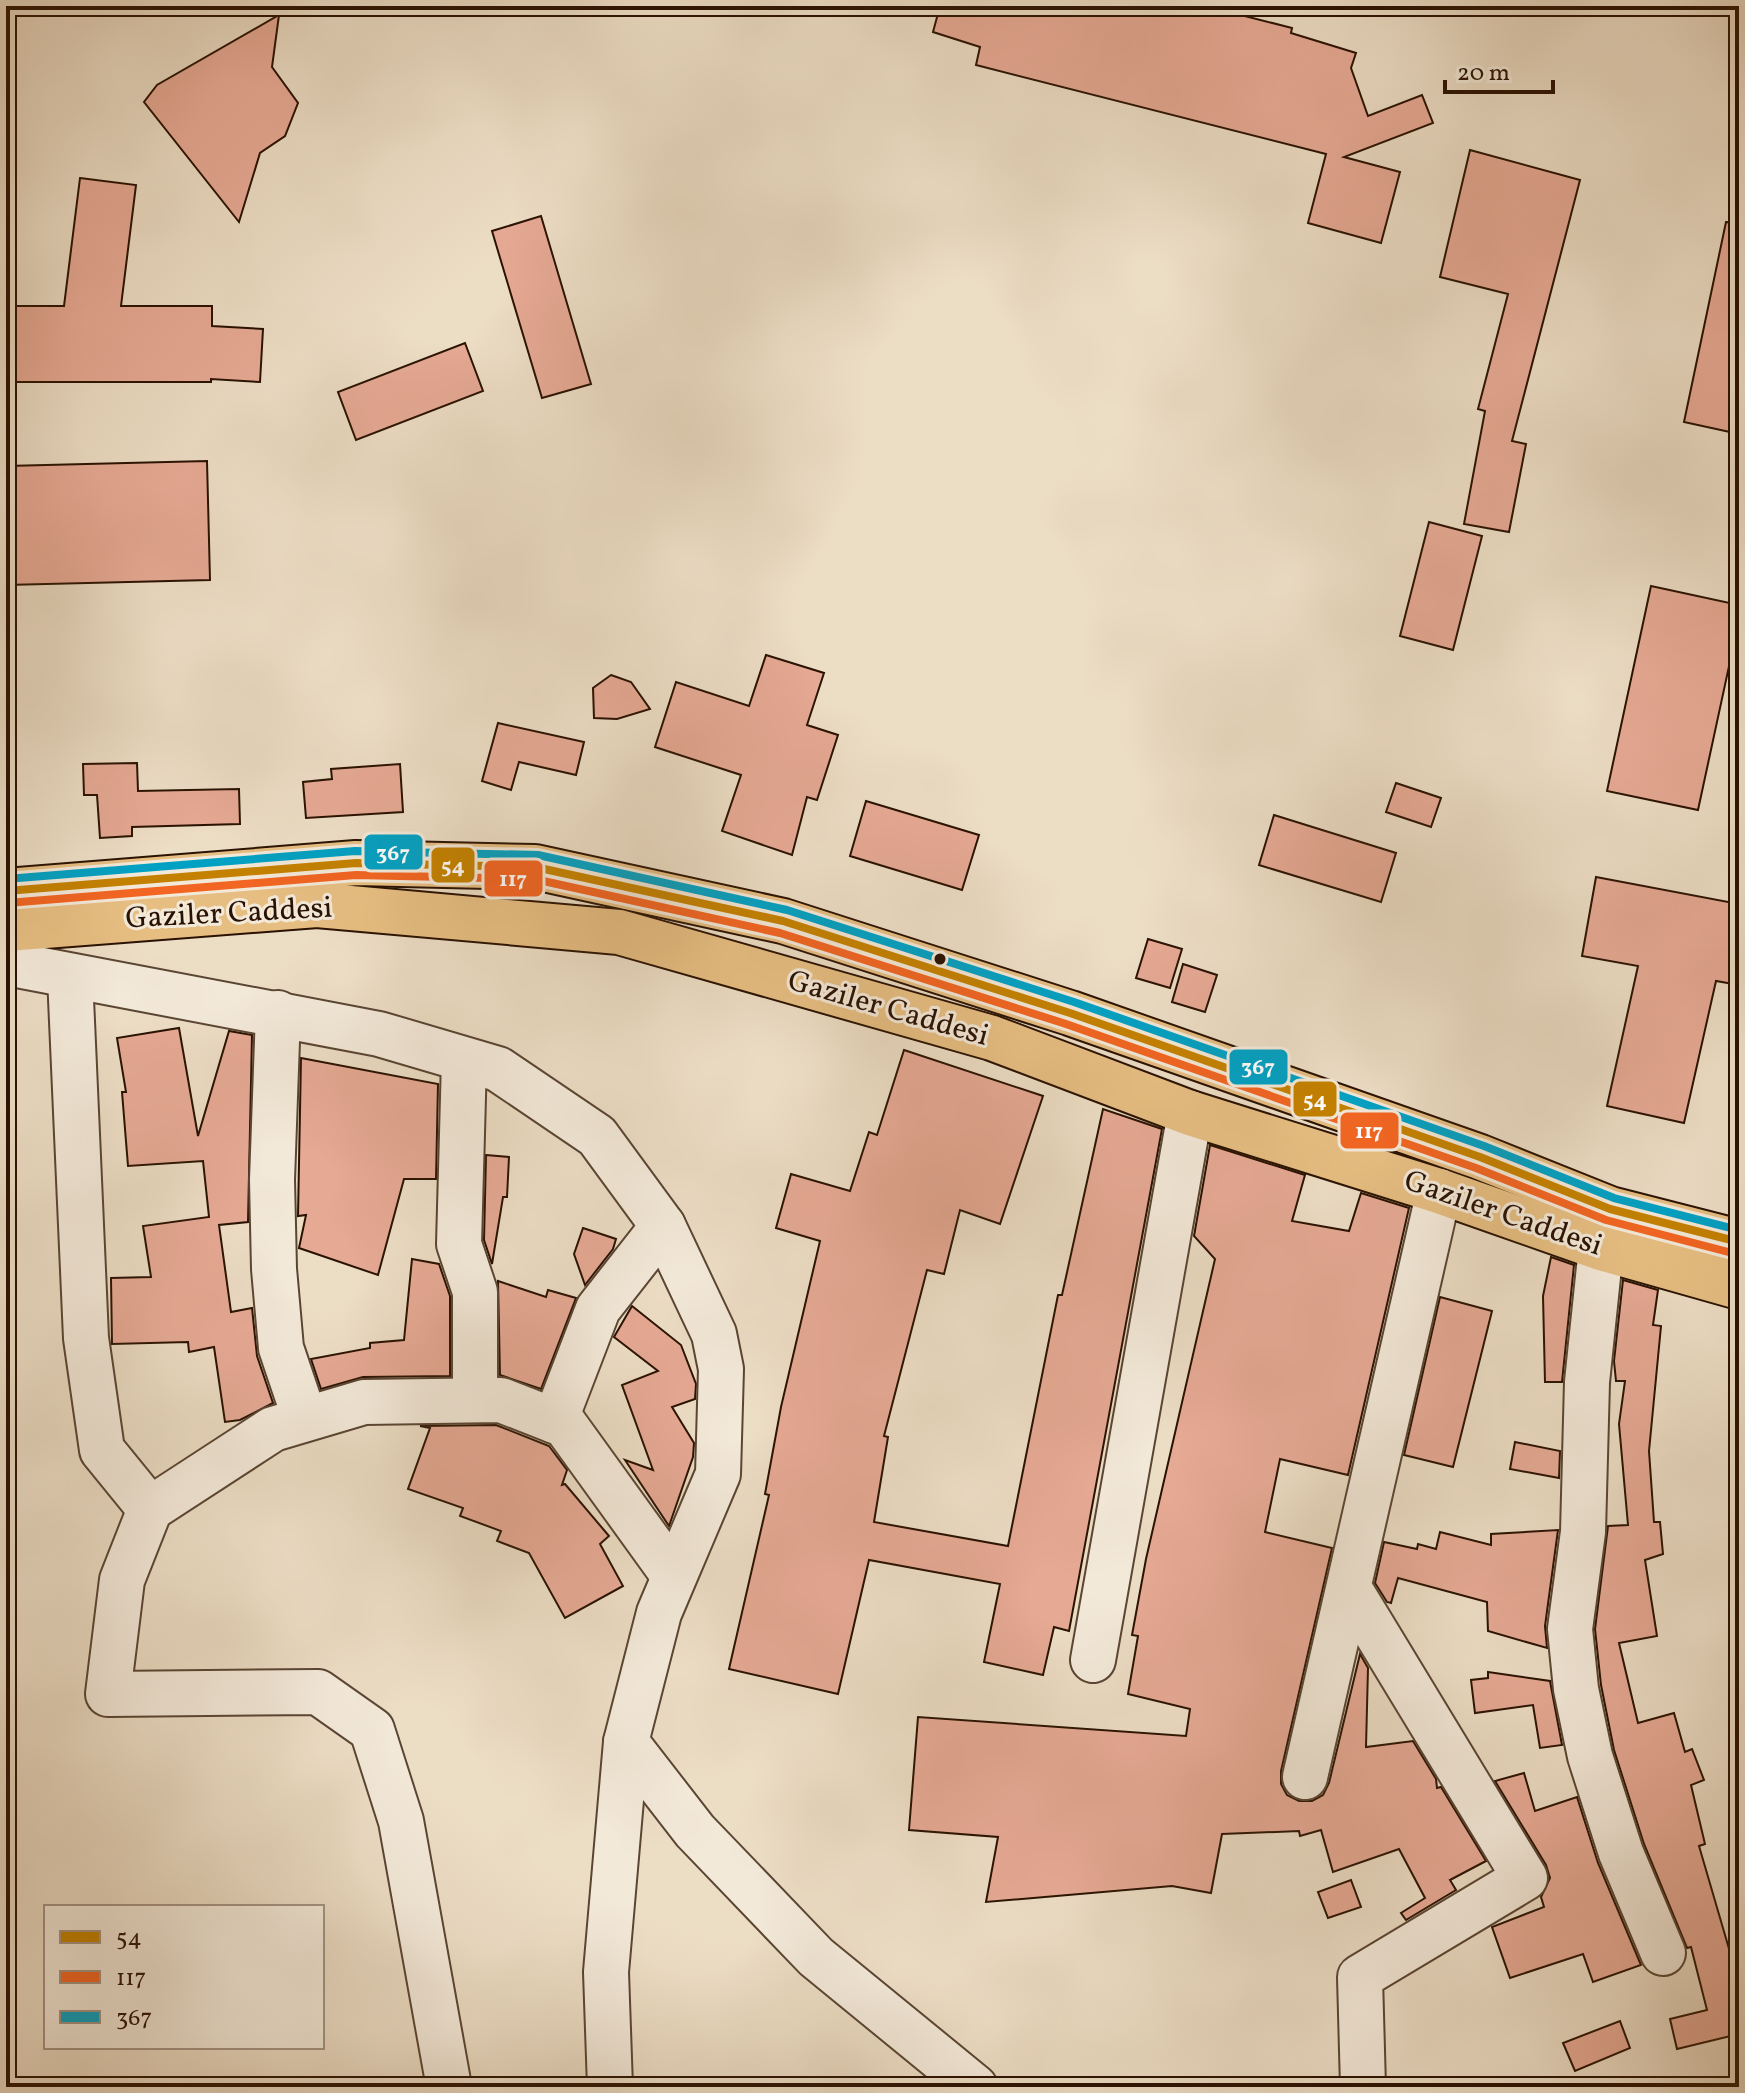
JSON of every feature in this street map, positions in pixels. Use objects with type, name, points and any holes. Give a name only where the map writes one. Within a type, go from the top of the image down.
[{"type":"main road","name":"Gaziler Caddesi","points":[[6,891],[356,863],[535,867],[783,921],[1070,1013],[1480,1157],[1610,1209],[1739,1242]]},
{"type":"main road","name":"Gaziler Caddesi","points":[[6,929],[317,905],[619,932],[992,1038],[1190,1113],[1439,1191],[1601,1248],[1739,1287]]},
{"type":"street","points":[[6,963],[379,1034],[498,1069],[597,1136],[663,1226],[714,1334],[721,1369],[718,1474],[659,1613],[626,1742],[606,1972],[610,2087]]},
{"type":"street","points":[[70,976],[86,1338],[102,1450],[150,1509]]},
{"type":"street","points":[[278,1013],[272,1180],[274,1269],[281,1348],[305,1419]]},
{"type":"street","points":[[464,1060],[459,1244],[475,1292],[475,1399]]},
{"type":"street","points":[[1093,1660],[1190,1113]]},
{"type":"street","points":[[1305,1777],[1439,1191]]},
{"type":"street","points":[[555,1421],[598,1309],[663,1226]]},
{"type":"street","points":[[1601,1248],[1587,1382],[1583,1532],[1570,1629],[1576,1689],[1590,1756],[1621,1853],[1663,1953]]},
{"type":"street","points":[[449,2087],[401,1821],[372,1730],[318,1692],[108,1694],[122,1580],[150,1509],[273,1429],[305,1419],[364,1402],[501,1400],[565,1425],[674,1576]]},
{"type":"street","points":[[1349,1588],[1525,1878],[1360,1977],[1363,2087]]},
{"type":"street","points":[[626,1742],[695,1831],[816,1957],[975,2087]]},
{"type":"building","points":[[940,6],[1199,6],[1237,14],[1292,28],[1291,33],[1356,53],[1351,68],[1368,116],[1422,95],[1433,123],[1344,157],[1400,172],[1381,243],[1308,223],[1326,154],[976,65],[980,47],[933,32]]},
{"type":"building","points":[[279,15],[272,67],[298,103],[285,136],[260,153],[239,222],[144,102],[157,85]]},
{"type":"building","points":[[1470,150],[1580,180],[1512,441],[1526,444],[1509,532],[1464,524],[1485,411],[1478,409],[1508,294],[1440,277]]},
{"type":"building","points":[[80,178],[136,185],[121,306],[212,306],[212,326],[263,329],[260,382],[211,379],[211,382],[6,382],[6,306],[64,306]]},
{"type":"building","points":[[541,216],[591,384],[542,398],[492,231]]},
{"type":"building","points":[[1726,222],[1739,223],[1739,434],[1684,422]]},
{"type":"building","points":[[465,343],[483,391],[356,440],[338,392]]},
{"type":"building","points":[[207,461],[210,580],[6,585],[6,466]]},
{"type":"building","points":[[1429,522],[1482,536],[1453,650],[1400,636]]},
{"type":"building","points":[[1651,586],[1739,605],[1739,620],[1698,810],[1607,791]]},
{"type":"building","points":[[766,655],[824,673],[807,725],[838,735],[817,800],[807,797],[792,855],[722,831],[741,775],[655,747],[676,682],[749,706]]},
{"type":"building","points":[[611,675],[631,682],[650,709],[617,719],[594,718],[593,688]]},
{"type":"building","points":[[498,723],[584,742],[576,775],[519,762],[511,790],[482,781]]},
{"type":"building","points":[[137,763],[138,791],[239,789],[240,824],[132,827],[132,836],[100,838],[97,795],[84,795],[83,764]]},
{"type":"building","points":[[400,764],[403,812],[306,818],[303,782],[332,779],[331,769]]},
{"type":"building","points":[[1396,783],[1441,798],[1431,827],[1386,812]]},
{"type":"building","points":[[866,801],[979,835],[962,890],[850,856]]},
{"type":"building","points":[[1274,815],[1396,853],[1381,902],[1259,865]]},
{"type":"building","points":[[1596,877],[1739,904],[1739,985],[1716,981],[1684,1123],[1607,1106],[1638,966],[1582,956]]},
{"type":"building","points":[[1148,939],[1182,949],[1170,988],[1136,978]]},
{"type":"building","points":[[1183,964],[1217,975],[1205,1012],[1172,1002]]},
{"type":"building","points":[[179,1028],[198,1136],[229,1031],[252,1035],[248,1222],[219,1225],[231,1312],[252,1308],[257,1356],[273,1403],[240,1420],[225,1422],[214,1347],[189,1352],[188,1342],[112,1344],[111,1278],[151,1277],[143,1226],[209,1217],[203,1161],[128,1166],[122,1092],[126,1092],[117,1038]]},
{"type":"building","points":[[904,1050],[1043,1096],[1000,1224],[960,1210],[944,1274],[927,1270],[884,1436],[888,1437],[874,1522],[1008,1546],[1058,1295],[1062,1295],[1103,1109],[1162,1129],[1069,1631],[1054,1627],[1043,1675],[984,1662],[1000,1584],[869,1560],[838,1694],[729,1669],[769,1495],[765,1494],[781,1407],[820,1241],[776,1228],[791,1174],[850,1191],[869,1132],[877,1135]]},
{"type":"building","points":[[301,1058],[438,1084],[436,1179],[404,1179],[378,1275],[299,1248],[306,1215],[298,1216]]},
{"type":"building","points":[[1210,1145],[1305,1175],[1292,1221],[1349,1231],[1361,1193],[1409,1208],[1348,1475],[1280,1459],[1265,1532],[1332,1548],[1281,1771],[1281,1784],[1287,1795],[1299,1801],[1312,1801],[1323,1795],[1329,1783],[1360,1654],[1368,1668],[1366,1747],[1413,1741],[1436,1779],[1437,1788],[1441,1787],[1486,1861],[1450,1880],[1456,1890],[1406,1920],[1401,1913],[1425,1898],[1399,1849],[1333,1872],[1321,1830],[1300,1836],[1299,1831],[1222,1834],[1211,1893],[1172,1886],[986,1902],[998,1837],[909,1830],[918,1717],[1186,1736],[1190,1709],[1128,1694],[1138,1636],[1132,1635],[1146,1559],[1215,1259],[1194,1236]]},
{"type":"building","points":[[486,1155],[509,1157],[507,1197],[503,1197],[492,1264],[484,1240]]},
{"type":"building","points":[[583,1228],[616,1239],[613,1249],[585,1285],[574,1254]]},
{"type":"building","points":[[1551,1257],[1574,1265],[1562,1382],[1545,1382],[1543,1296]]},
{"type":"building","points":[[412,1259],[439,1264],[450,1296],[450,1376],[363,1377],[321,1389],[311,1359],[370,1348],[370,1343],[404,1340]]},
{"type":"building","points":[[1623,1280],[1658,1290],[1653,1325],[1661,1326],[1649,1451],[1654,1522],[1660,1522],[1663,1554],[1645,1560],[1657,1636],[1619,1643],[1638,1723],[1674,1713],[1685,1752],[1692,1749],[1704,1780],[1691,1785],[1705,1844],[1699,1846],[1739,1983],[1739,2034],[1677,2049],[1670,2019],[1707,2010],[1691,1947],[1687,1948],[1644,1844],[1614,1750],[1601,1685],[1595,1629],[1608,1526],[1628,1525],[1619,1424],[1625,1381],[1616,1381],[1614,1361]]},
{"type":"building","points":[[498,1281],[546,1297],[548,1290],[576,1298],[541,1389],[500,1375]]},
{"type":"building","points":[[1440,1297],[1492,1311],[1453,1467],[1404,1455]]},
{"type":"building","points":[[632,1306],[681,1345],[696,1384],[695,1399],[672,1407],[694,1443],[693,1457],[669,1526],[625,1460],[653,1470],[622,1385],[658,1371],[614,1337]]},
{"type":"building","points":[[496,1425],[549,1446],[567,1470],[562,1485],[565,1484],[609,1536],[600,1544],[623,1586],[565,1618],[529,1553],[497,1541],[501,1531],[460,1516],[463,1508],[408,1489],[430,1428],[420,1426]]},
{"type":"building","points":[[1515,1442],[1560,1451],[1559,1478],[1510,1469]]},
{"type":"building","points":[[1558,1530],[1545,1626],[1547,1648],[1488,1631],[1487,1602],[1398,1578],[1391,1603],[1387,1602],[1375,1583],[1384,1542],[1417,1549],[1418,1544],[1436,1549],[1440,1532],[1491,1545],[1491,1534]]},
{"type":"building","points":[[1488,1672],[1550,1681],[1562,1745],[1540,1748],[1533,1705],[1475,1713],[1471,1680],[1488,1678]]},
{"type":"building","points":[[1524,1773],[1535,1811],[1577,1797],[1598,1863],[1641,1965],[1593,1982],[1583,1954],[1510,1978],[1492,1927],[1544,1907],[1541,1897],[1550,1878],[1546,1865],[1495,1781]]},
{"type":"building","points":[[1351,1880],[1361,1907],[1328,1918],[1318,1892]]},
{"type":"building","points":[[1620,2021],[1630,2048],[1575,2071],[1563,2043]]},
{"type":"transit line","name":"367","points":[[6,879],[355,851],[538,855],[787,910],[1074,1002],[1484,1146],[1614,1198],[1739,1230]]},
{"type":"transit line","name":"54","points":[[6,891],[356,863],[535,867],[783,921],[1070,1013],[1480,1157],[1610,1209],[1739,1242]]},
{"type":"transit line","name":"117","points":[[7,903],[356,875],[534,879],[780,933],[1066,1024],[1476,1168],[1606,1220],[1736,1254]]}]
